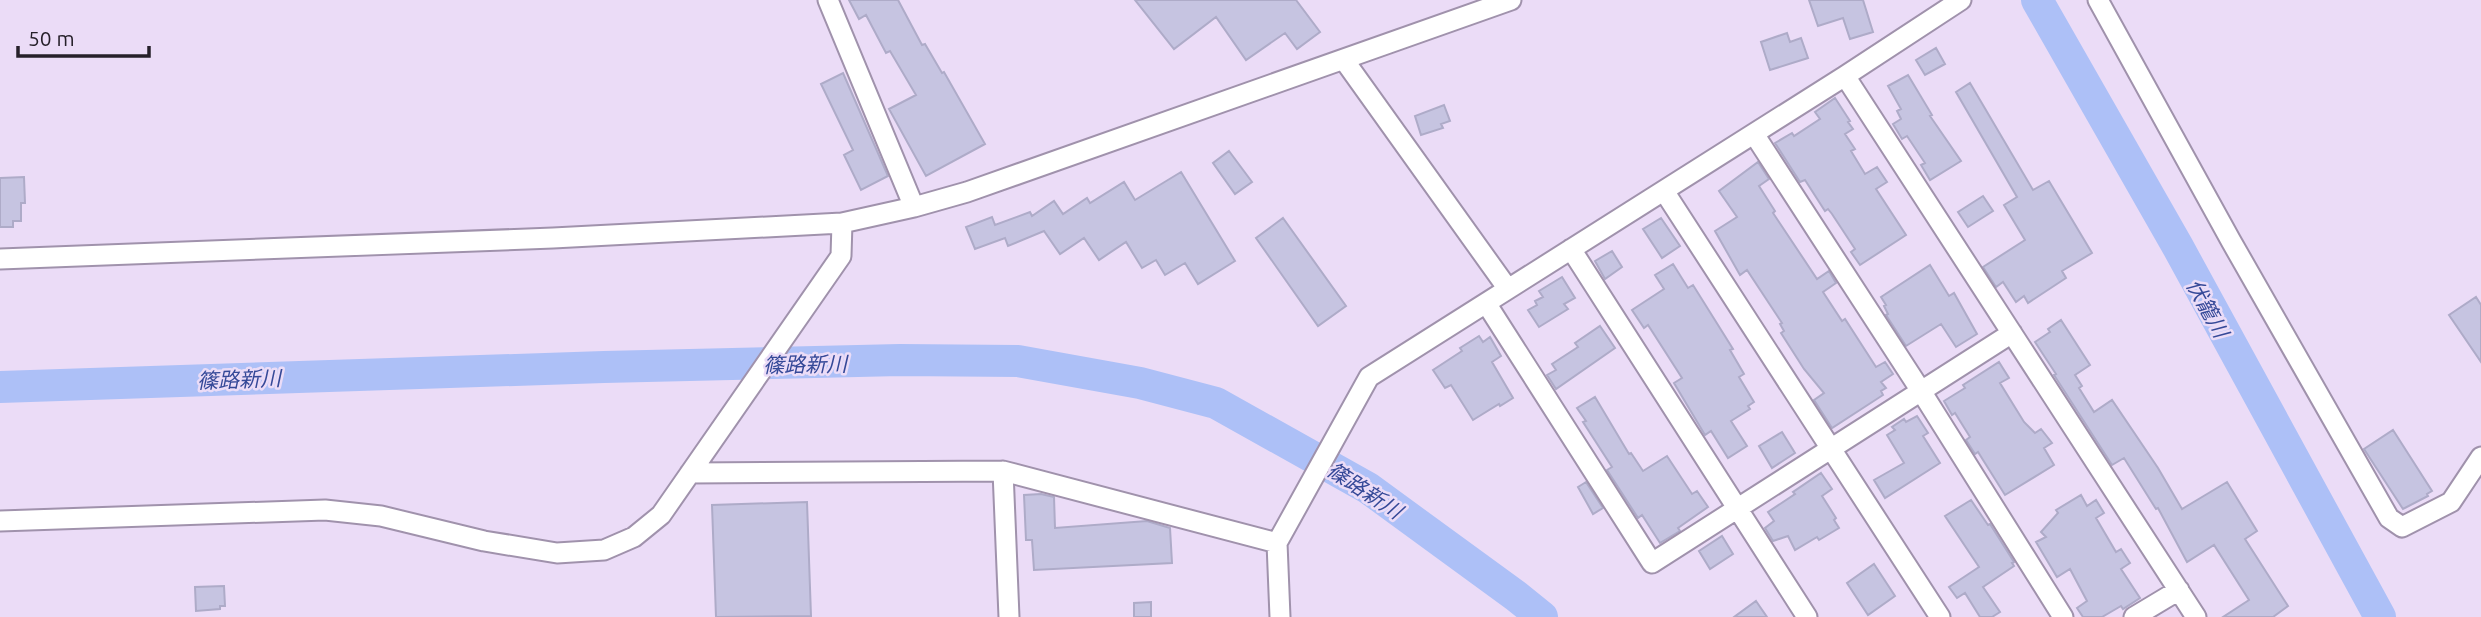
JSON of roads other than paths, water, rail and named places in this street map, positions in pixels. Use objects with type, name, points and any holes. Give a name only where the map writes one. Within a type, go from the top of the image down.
[{"type":"street","points":[[828,0],[914,207]]},
{"type":"street","points":[[0,259],[553,238],[842,223],[967,192],[1511,0]]},
{"type":"street","points":[[1280,617],[1277,543],[1369,377],[1961,0]]},
{"type":"street","points":[[2098,0],[2389,518],[2402,527],[2451,502],[2481,457]]},
{"type":"street","points":[[1343,60],[1508,289]]},
{"type":"street","points":[[1845,76],[2196,617]]},
{"type":"street","points":[[1754,134],[1921,391],[2063,617]]},
{"type":"street","points":[[1664,191],[1940,617]]},
{"type":"street","points":[[0,521],[325,510],[381,516],[484,541],[557,553],[604,550],[634,537],[661,515],[841,256],[842,223]]},
{"type":"street","points":[[1571,249],[1807,617]]},
{"type":"street","points":[[1486,303],[1652,563],[2012,333]]},
{"type":"street","points":[[690,473],[1003,471],[1277,543]]},
{"type":"street","points":[[1003,471],[1009,617]]},
{"type":"street","points":[[2134,617],[2179,590]]},
{"type":"waterway","name":"伏籠川","points":[[2037,0],[2178,247],[2380,617]]},
{"type":"waterway","name":"篠路新川","points":[[0,387],[604,367],[900,360],[1018,361],[1140,383],[1216,403],[1368,488],[1542,617]]}]
